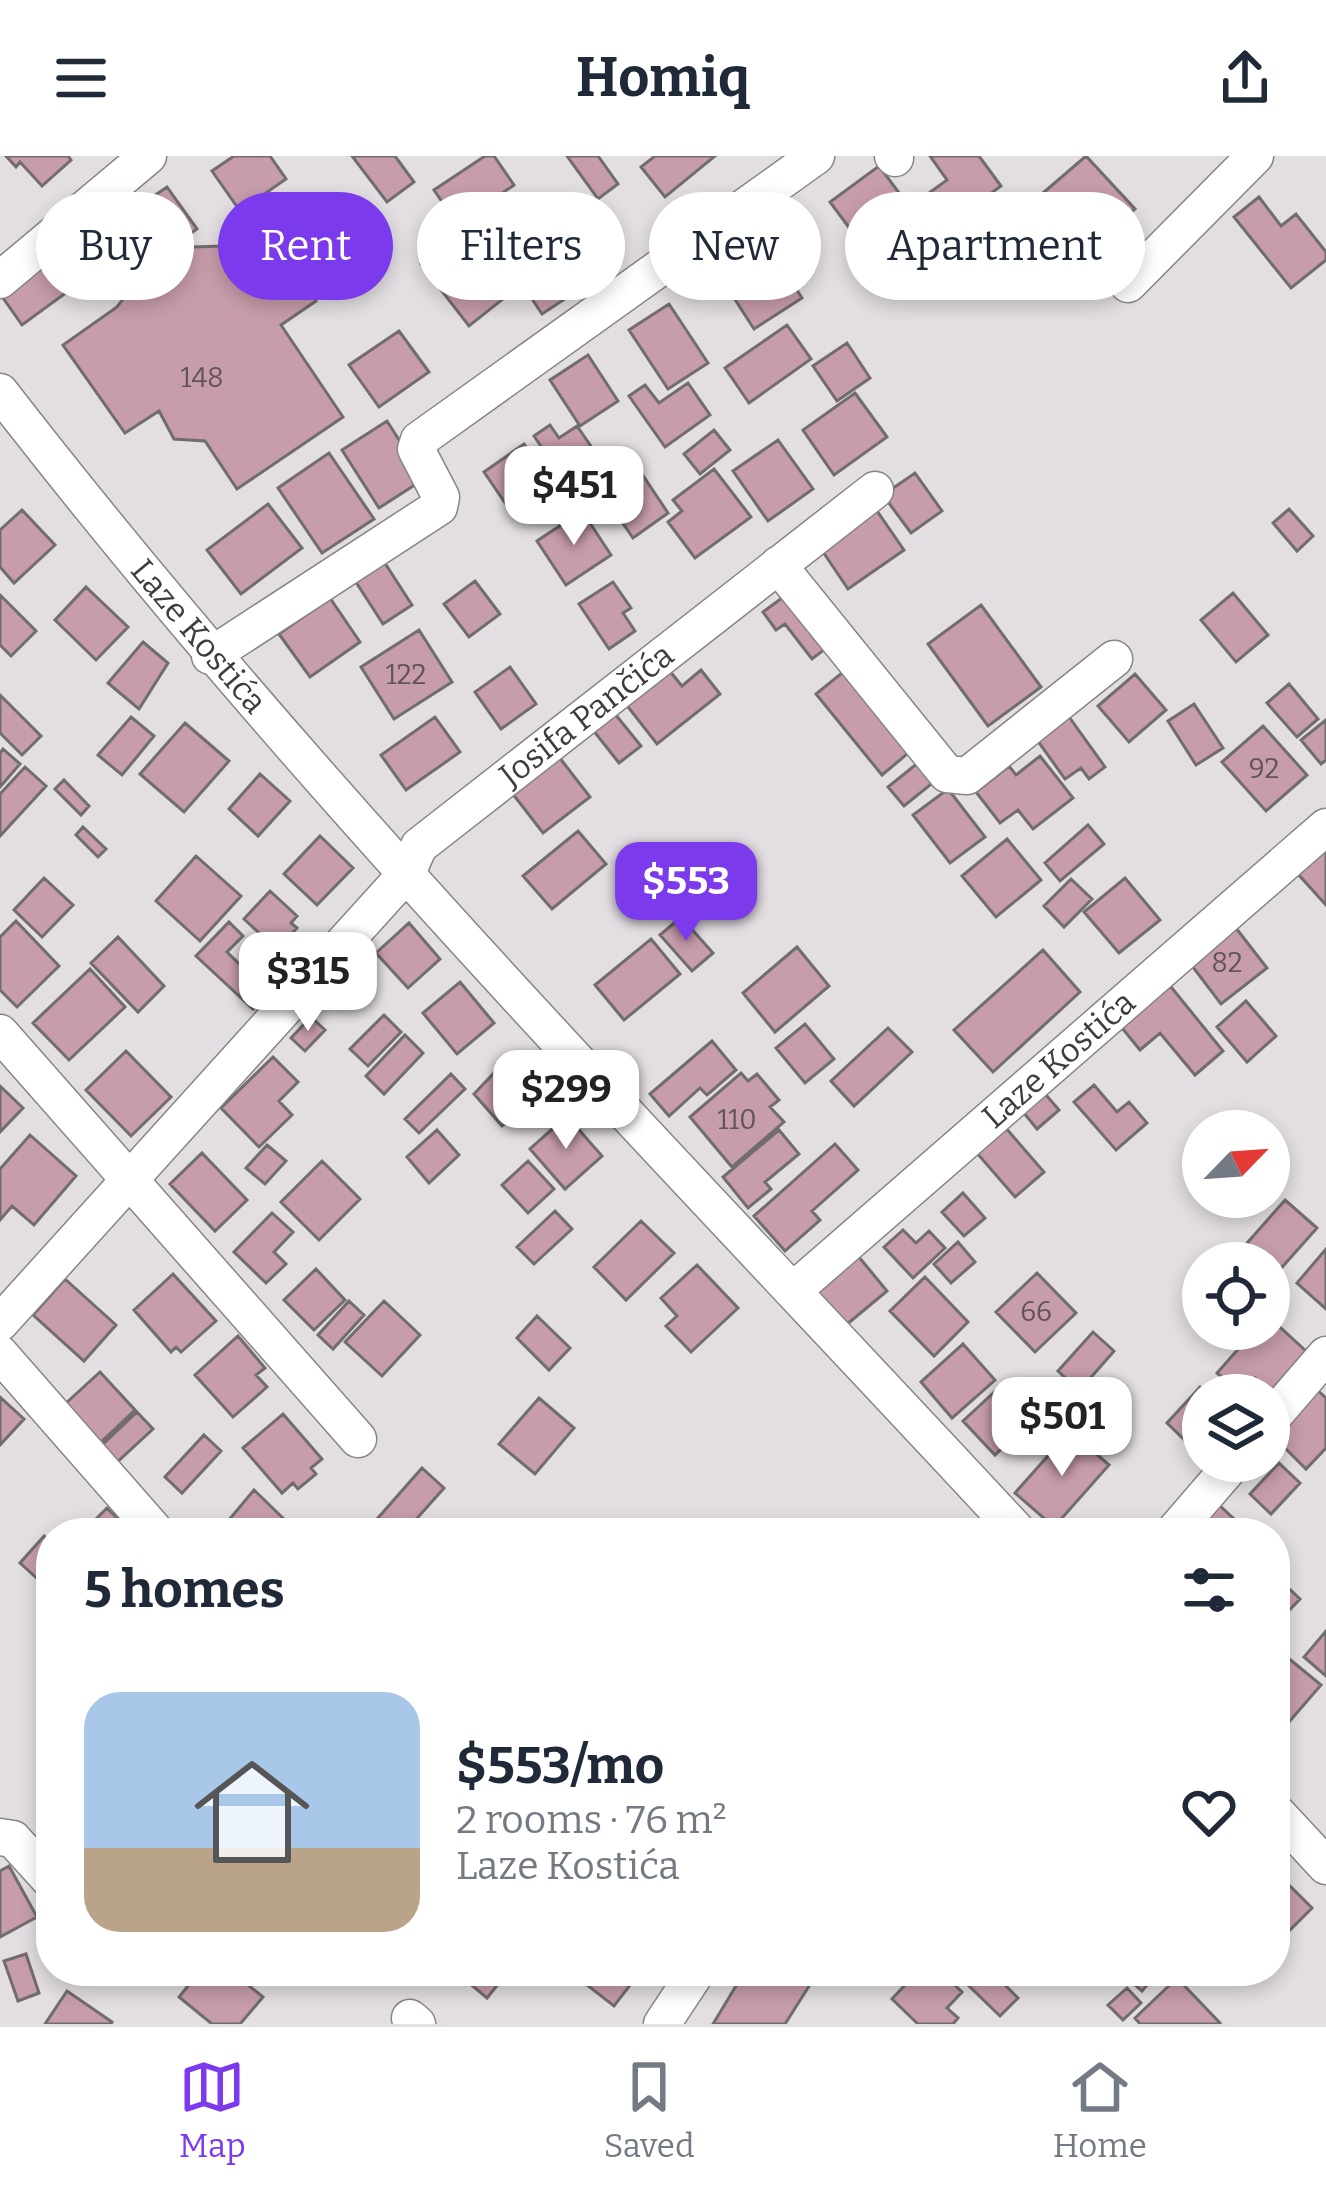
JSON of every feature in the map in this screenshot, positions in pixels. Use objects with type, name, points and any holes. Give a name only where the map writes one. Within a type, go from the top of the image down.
[{"type":"street","points":[[0,280],[148,156]]},
{"type":"street","points":[[211,656],[440,507],[441,497],[416,449],[419,440],[817,156]]},
{"type":"street","points":[[1145,267],[1255,156]]},
{"type":"street","name":"Laze Kostića","points":[[4,404],[211,656],[1004,1518]]},
{"type":"street","name":"Josifa Pančića","points":[[407,872],[419,846],[443,825],[875,490]]},
{"type":"street","points":[[778,566],[946,774],[967,776],[1114,659]]},
{"type":"street","name":"Laze Kostića","points":[[794,1290],[1326,827]]},
{"type":"street","points":[[0,1323],[407,872]]},
{"type":"street","points":[[0,1034],[358,1439]]},
{"type":"street","points":[[0,1354],[144,1518]]},
{"type":"street","points":[[1290,1397],[1326,1355]]},
{"type":"street","points":[[1186,1518],[1217,1482]]},
{"type":"street","points":[[1290,1827],[1326,1866]]},
{"type":"street","points":[[0,1837],[13,1839],[36,1864]]},
{"type":"street","points":[[662,2024],[687,1986]]},
{"type":"building","points":[[6,156],[68,156],[71,160],[42,186],[20,162],[16,167]]},
{"type":"building","points":[[234,156],[270,156],[286,179],[267,192],[227,192],[212,171]]},
{"type":"building","points":[[352,156],[395,156],[414,182],[393,198],[393,192],[379,192]]},
{"type":"building","points":[[485,156],[494,156],[514,185],[504,192],[434,190]]},
{"type":"building","points":[[567,156],[598,156],[618,184],[607,192],[593,192]]},
{"type":"building","points":[[655,156],[715,156],[671,192],[661,192],[641,167]]},
{"type":"building","points":[[930,156],[979,156],[1001,186],[993,192],[930,192],[947,180]]},
{"type":"building","points":[[1086,156],[1119,192],[1044,192]]},
{"type":"building","points":[[879,166],[898,192],[845,192],[845,222],[830,202]]},
{"type":"building","points":[[1259,197],[1281,226],[1296,214],[1326,252],[1326,260],[1291,288],[1234,217]]},
{"type":"building","points":[[218,246],[218,300],[315,300],[281,325],[343,417],[237,489],[205,441],[174,439],[159,411],[125,433],[63,345],[122,300],[194,300],[194,247]]},
{"type":"building","points":[[36,269],[36,300],[56,300],[22,325],[1,295]]},
{"type":"building","points":[[449,300],[502,300],[469,326]]},
{"type":"building","points":[[533,300],[563,300],[542,314]]},
{"type":"building","points":[[735,300],[799,300],[754,329]]},
{"type":"building","points":[[669,304],[708,363],[668,389],[629,330]]},
{"type":"building","points":[[787,325],[811,359],[749,403],[725,368]]},
{"type":"building","points":[[399,331],[429,372],[379,407],[349,365]]},
{"type":"building","points":[[847,343],[870,378],[837,401],[813,366]]},
{"type":"building","points":[[588,355],[618,401],[580,426],[550,380]]},
{"type":"building","points":[[688,383],[710,415],[665,447],[629,396],[645,385],[659,403]]},
{"type":"building","points":[[855,393],[887,437],[834,475],[803,430]]},
{"type":"building","points":[[387,421],[424,479],[379,508],[342,450]]},
{"type":"building","points":[[550,425],[559,438],[577,426],[599,458],[565,482],[534,436]]},
{"type":"building","points":[[714,430],[730,450],[700,474],[684,454]]},
{"type":"building","points":[[778,440],[813,489],[768,521],[733,471]]},
{"type":"building","points":[[524,444],[552,485],[512,513],[484,472]]},
{"type":"building","points":[[329,453],[374,519],[322,553],[278,488]]},
{"type":"building","points":[[714,469],[751,517],[695,558],[668,522],[682,511],[673,500]]},
{"type":"building","points":[[915,473],[942,511],[911,533],[883,495]]},
{"type":"building","points":[[642,474],[668,513],[633,538],[606,499]]},
{"type":"building","points":[[268,504],[302,548],[241,594],[207,550]]},
{"type":"building","points":[[875,508],[904,550],[848,589],[819,546]]},
{"type":"building","points":[[1289,509],[1313,536],[1297,551],[1273,523]]},
{"type":"building","points":[[22,510],[55,545],[14,583],[0,567],[0,530]]},
{"type":"building","points":[[582,511],[611,555],[566,585],[537,541]]},
{"type":"building","points":[[381,557],[412,605],[383,624],[352,576]]},
{"type":"building","points":[[475,581],[500,614],[469,637],[444,604]]},
{"type":"building","points":[[613,582],[631,608],[623,613],[635,631],[609,649],[579,604]]},
{"type":"building","points":[[86,587],[128,627],[96,660],[55,620]]},
{"type":"building","points":[[790,592],[829,646],[812,659],[785,624],[776,630],[763,612]]},
{"type":"building","points":[[1233,593],[1268,635],[1236,662],[1201,620]]},
{"type":"building","points":[[0,595],[36,631],[11,656],[0,645]]},
{"type":"building","points":[[330,598],[360,642],[310,677],[279,634]]},
{"type":"building","points":[[981,605],[1041,687],[988,726],[928,644]]},
{"type":"building","points":[[419,630],[452,682],[394,719],[361,667]]},
{"type":"building","points":[[143,642],[168,663],[139,709],[108,683]]},
{"type":"building","points":[[664,664],[682,686],[701,670],[720,694],[657,744],[621,698]]},
{"type":"building","points":[[510,667],[536,704],[501,729],[475,692]]},
{"type":"building","points":[[848,668],[913,749],[882,775],[816,694]]},
{"type":"building","points":[[1135,674],[1166,710],[1129,742],[1098,706]]},
{"type":"building","points":[[1289,684],[1318,719],[1297,737],[1267,703]]},
{"type":"building","points":[[0,695],[41,736],[22,755],[0,733]]},
{"type":"building","points":[[1194,704],[1223,748],[1196,765],[1168,721]]},
{"type":"building","points":[[611,709],[641,746],[619,763],[589,725]]},
{"type":"building","points":[[1067,714],[1105,767],[1089,779],[1081,768],[1065,779],[1035,737]]},
{"type":"building","points":[[131,717],[154,736],[122,775],[98,755]]},
{"type":"building","points":[[435,717],[460,752],[406,790],[381,755]]},
{"type":"building","points":[[1326,720],[1326,760],[1321,764],[1301,740]]},
{"type":"building","points":[[185,723],[229,761],[184,812],[140,774]]},
{"type":"building","points":[[1263,726],[1307,775],[1266,811],[1222,762]]},
{"type":"building","points":[[3,749],[20,764],[0,787],[0,753]]},
{"type":"building","points":[[556,753],[590,797],[543,833],[509,789]]},
{"type":"building","points":[[1040,756],[1073,798],[1033,829],[1018,810],[1000,823],[976,792],[1009,766],[1016,775]]},
{"type":"building","points":[[919,762],[935,781],[904,806],[888,787]]},
{"type":"building","points":[[25,767],[46,786],[0,836],[0,794]]},
{"type":"building","points":[[260,774],[290,801],[258,836],[229,809]]},
{"type":"building","points":[[64,780],[89,806],[81,815],[55,789]]},
{"type":"building","points":[[948,789],[985,837],[950,863],[913,815]]},
{"type":"building","points":[[1088,825],[1104,844],[1060,881],[1045,863]]},
{"type":"building","points":[[83,827],[106,849],[98,857],[76,835]]},
{"type":"building","points":[[578,831],[606,864],[552,909],[523,876]]},
{"type":"building","points":[[320,836],[353,868],[317,905],[284,874]]},
{"type":"building","points":[[1007,839],[1041,880],[996,917],[962,876]]},
{"type":"building","points":[[1326,849],[1326,905],[1298,874]]},
{"type":"building","points":[[196,856],[241,896],[200,941],[156,901]]},
{"type":"building","points":[[44,878],[73,905],[42,937],[14,910]]},
{"type":"building","points":[[1125,878],[1160,920],[1119,953],[1084,912]]},
{"type":"building","points":[[1071,879],[1092,899],[1064,927],[1044,906]]},
{"type":"building","points":[[270,891],[297,916],[291,923],[297,928],[282,944],[276,939],[271,944],[244,919]]},
{"type":"building","points":[[681,917],[713,953],[692,971],[660,935]]},
{"type":"building","points":[[16,921],[59,966],[17,1007],[0,990],[0,937]]},
{"type":"building","points":[[229,922],[243,936],[227,952],[269,993],[253,1009],[196,956]]},
{"type":"building","points":[[409,923],[440,959],[408,988],[376,953]]},
{"type":"building","points":[[1232,923],[1267,968],[1221,1004],[1186,958]]},
{"type":"building","points":[[118,937],[164,986],[138,1012],[91,963]]},
{"type":"building","points":[[651,939],[680,974],[624,1020],[595,985]]},
{"type":"building","points":[[797,947],[829,986],[775,1032],[743,993]]},
{"type":"building","points":[[1043,950],[1080,992],[993,1072],[954,1030]]},
{"type":"building","points":[[90,969],[125,1007],[69,1060],[33,1023]]},
{"type":"building","points":[[460,982],[494,1023],[457,1054],[423,1013]]},
{"type":"building","points":[[1167,982],[1223,1051],[1195,1075],[1160,1033],[1140,1050],[1118,1023]]},
{"type":"building","points":[[1246,1001],[1276,1036],[1247,1062],[1217,1027]]},
{"type":"building","points":[[384,1015],[401,1032],[368,1066],[350,1049]]},
{"type":"building","points":[[311,1017],[325,1030],[305,1051],[291,1038]]},
{"type":"building","points":[[805,1024],[834,1059],[805,1083],[776,1048]]},
{"type":"building","points":[[888,1028],[912,1052],[854,1106],[831,1081]]},
{"type":"building","points":[[405,1035],[423,1053],[384,1094],[366,1076]]},
{"type":"building","points":[[712,1041],[736,1070],[707,1095],[700,1088],[669,1116],[650,1094]]},
{"type":"building","points":[[126,1051],[171,1097],[131,1136],[86,1090]]},
{"type":"building","points":[[511,1055],[543,1091],[535,1098],[542,1105],[528,1116],[522,1109],[502,1126],[474,1094]]},
{"type":"building","points":[[273,1057],[298,1082],[279,1101],[292,1115],[259,1147],[221,1108]]},
{"type":"building","points":[[741,1073],[748,1081],[757,1074],[779,1100],[770,1107],[784,1122],[732,1167],[690,1117]]},
{"type":"building","points":[[451,1074],[465,1089],[419,1133],[405,1119]]},
{"type":"building","points":[[1094,1085],[1117,1112],[1129,1102],[1147,1123],[1116,1150],[1074,1102]]},
{"type":"building","points":[[0,1086],[23,1108],[0,1132]]},
{"type":"building","points":[[1041,1089],[1059,1110],[1037,1129],[1019,1107]]},
{"type":"building","points":[[567,1116],[602,1156],[565,1189],[530,1149]]},
{"type":"building","points":[[1005,1127],[1044,1172],[1015,1197],[976,1152]]},
{"type":"building","points":[[437,1130],[459,1155],[429,1183],[407,1157]]},
{"type":"building","points":[[779,1130],[799,1154],[765,1182],[771,1189],[748,1208],[723,1177]]},
{"type":"building","points":[[30,1135],[76,1176],[34,1225],[12,1206],[0,1220],[0,1169]]},
{"type":"building","points":[[835,1144],[858,1170],[812,1211],[820,1220],[785,1251],[754,1216]]},
{"type":"building","points":[[267,1145],[286,1161],[265,1184],[246,1168]]},
{"type":"building","points":[[202,1153],[247,1200],[215,1231],[170,1184]]},
{"type":"building","points":[[322,1161],[360,1199],[319,1240],[281,1202]]},
{"type":"building","points":[[528,1161],[554,1189],[528,1213],[502,1185]]},
{"type":"building","points":[[963,1193],[985,1218],[964,1236],[942,1212]]},
{"type":"building","points":[[1290,1204],[1317,1228],[1290,1258],[1290,1242],[1248,1242],[1269,1218],[1290,1218]]},
{"type":"building","points":[[555,1211],[572,1229],[534,1264],[517,1247]]},
{"type":"building","points":[[272,1213],[293,1232],[274,1252],[286,1264],[266,1283],[234,1252]]},
{"type":"building","points":[[641,1221],[674,1253],[626,1300],[594,1267]]},
{"type":"building","points":[[903,1230],[916,1243],[929,1231],[945,1248],[913,1278],[884,1247]]},
{"type":"building","points":[[958,1242],[975,1262],[951,1283],[934,1264]]},
{"type":"building","points":[[1326,1249],[1326,1309],[1297,1283]]},
{"type":"building","points":[[854,1251],[887,1291],[840,1330],[807,1289]]},
{"type":"building","points":[[697,1265],[738,1308],[691,1352],[666,1326],[677,1316],[661,1298]]},
{"type":"building","points":[[316,1269],[345,1300],[314,1330],[284,1300]]},
{"type":"building","points":[[1037,1273],[1076,1313],[1035,1352],[996,1312]]},
{"type":"building","points":[[173,1274],[216,1321],[181,1352],[176,1347],[171,1352],[134,1310]]},
{"type":"building","points":[[925,1277],[968,1322],[934,1356],[890,1311]]},
{"type":"building","points":[[65,1279],[116,1325],[84,1361],[33,1315]]},
{"type":"building","points":[[349,1301],[364,1315],[333,1349],[318,1335]]},
{"type":"building","points":[[384,1301],[420,1335],[382,1376],[345,1342]]},
{"type":"building","points":[[537,1316],[570,1348],[549,1370],[517,1338]]},
{"type":"building","points":[[1093,1332],[1114,1351],[1079,1391],[1058,1371]]},
{"type":"building","points":[[238,1336],[265,1368],[256,1375],[267,1387],[233,1417],[195,1375]]},
{"type":"building","points":[[1290,1336],[1306,1351],[1286,1374],[1217,1373],[1237,1350],[1290,1350]]},
{"type":"building","points":[[963,1344],[995,1380],[952,1418],[921,1382]]},
{"type":"building","points":[[100,1372],[135,1410],[100,1443],[65,1404]]},
{"type":"building","points":[[1004,1383],[1035,1416],[995,1455],[963,1421]]},
{"type":"building","points":[[1315,1388],[1326,1398],[1326,1448],[1306,1469],[1290,1453],[1290,1414]]},
{"type":"building","points":[[0,1397],[24,1419],[0,1445]]},
{"type":"building","points":[[539,1398],[574,1428],[535,1474],[499,1444]]},
{"type":"building","points":[[1182,1407],[1182,1438],[1167,1423]]},
{"type":"building","points":[[137,1412],[153,1429],[115,1464],[100,1447]]},
{"type":"building","points":[[283,1414],[322,1459],[311,1468],[316,1474],[298,1489],[293,1483],[282,1493],[243,1448]]},
{"type":"building","points":[[1070,1431],[1109,1465],[1062,1518],[1044,1518],[1015,1493]]},
{"type":"building","points":[[204,1435],[221,1451],[182,1493],[165,1477]]},
{"type":"building","points":[[422,1468],[444,1488],[417,1518],[378,1518]]},
{"type":"building","points":[[1290,1473],[1300,1483],[1271,1514],[1250,1494],[1261,1482],[1290,1482]]},
{"type":"building","points":[[254,1490],[283,1518],[231,1518]]},
{"type":"building","points":[[1218,1504],[1233,1518],[1198,1518]]},
{"type":"building","points":[[107,1508],[117,1518],[97,1518]]},
{"type":"building","points":[[36,1545],[36,1577],[20,1563]]},
{"type":"building","points":[[1290,1589],[1300,1599],[1290,1609]]},
{"type":"building","points":[[1326,1631],[1326,1676],[1304,1657]]},
{"type":"building","points":[[1290,1660],[1321,1685],[1290,1721]]},
{"type":"building","points":[[9,1866],[36,1918],[0,1937],[0,1871]]},
{"type":"building","points":[[1290,1886],[1312,1908],[1290,1930]]},
{"type":"building","points":[[26,1954],[39,1993],[18,2001],[4,1961]]},
{"type":"building","points":[[188,1986],[249,1986],[263,1997],[240,2024],[212,2024],[179,1997]]},
{"type":"building","points":[[473,1986],[497,1986],[487,1998]]},
{"type":"building","points":[[588,1986],[629,1986],[614,2006]]},
{"type":"building","points":[[736,1986],[809,1986],[785,2024],[713,2024]]},
{"type":"building","points":[[904,1986],[956,1986],[962,1992],[947,2008],[958,2018],[953,2024],[918,2024],[892,1999]]},
{"type":"building","points":[[969,1986],[1006,1986],[1018,1998],[1000,2016]]},
{"type":"building","points":[[1169,1986],[1185,1986],[1220,2023],[1140,2024],[1135,2018]]},
{"type":"building","points":[[1127,1988],[1141,2003],[1123,2020],[1108,2005]]},
{"type":"building","points":[[67,1991],[112,2022],[111,2024],[45,2024]]}]
